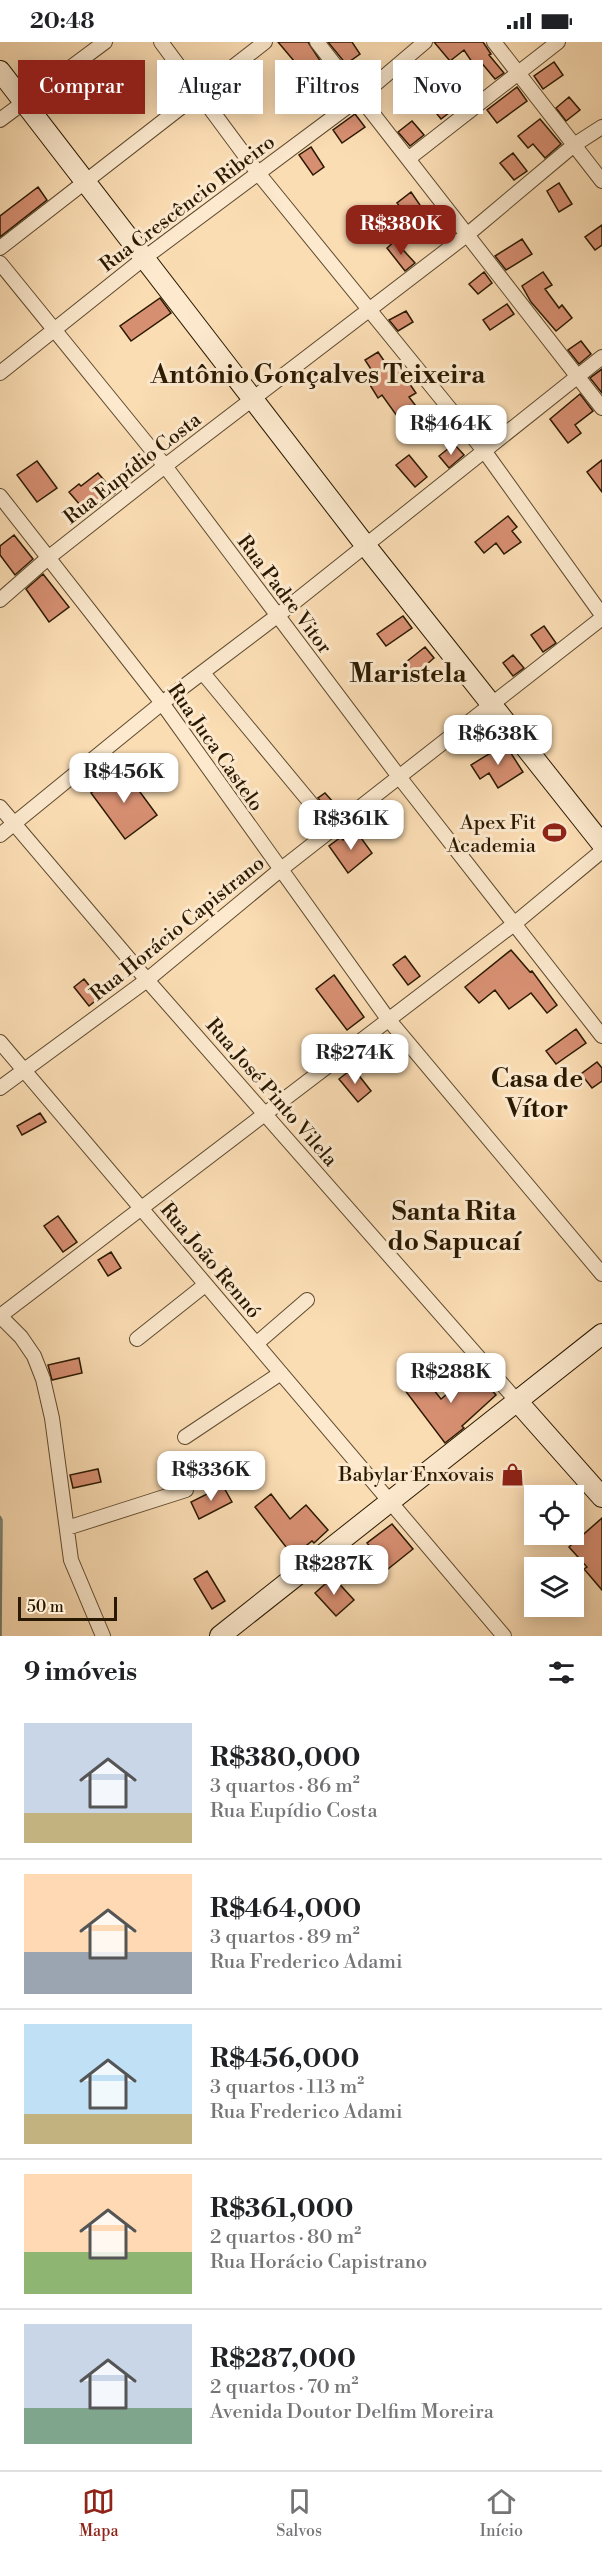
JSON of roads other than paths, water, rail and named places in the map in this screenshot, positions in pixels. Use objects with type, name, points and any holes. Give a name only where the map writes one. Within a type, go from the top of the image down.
[{"type":"main road","points":[[0,71],[18,95]]},
{"type":"main road","points":[[32,114],[366,546],[602,844]]},
{"type":"main road","points":[[220,1636],[602,1334]]},
{"type":"main road","points":[[517,1401],[602,1497]]},
{"type":"street","points":[[80,60],[105,42]]},
{"type":"street","points":[[161,42],[174,60]]},
{"type":"street","points":[[242,60],[266,42]]},
{"type":"street","points":[[317,42],[330,60]]},
{"type":"street","name":"Rua Crescêncio Ribeiro","points":[[381,79],[425,42]]},
{"type":"street","points":[[494,42],[602,181]]},
{"type":"street","points":[[408,159],[558,42]]},
{"type":"street","points":[[0,120],[18,106]]},
{"type":"street","points":[[0,248],[171,114]]},
{"type":"street","points":[[214,114],[258,173],[485,452],[602,616]]},
{"type":"street","name":"Rua Crescêncio Ribeiro","points":[[0,373],[143,259],[337,114]]},
{"type":"street","points":[[372,114],[602,408]]},
{"type":"street","name":"Rua Eupídio Costa","points":[[0,600],[48,558],[165,466],[468,234],[574,145],[602,127]]},
{"type":"street","name":"Rua Padre Vitor","points":[[0,263],[165,466],[400,778],[602,1036]]},
{"type":"street","points":[[0,835],[162,703],[277,616],[602,357]]},
{"type":"street","name":"Rua Juca Castelo","points":[[0,496],[162,703],[388,1019],[602,1274]]},
{"type":"street","name":"Rua Horácio Capistrano","points":[[0,1088],[147,980],[280,870],[492,706],[602,616]]},
{"type":"street","points":[[203,673],[333,830]]},
{"type":"street","name":"Rua José Pinto Vilela","points":[[0,807],[147,980],[517,1401]]},
{"type":"street","points":[[103,1636],[71,1560],[52,1418],[43,1379],[34,1356],[21,1337],[0,1316],[514,924],[602,851]]},
{"type":"street","name":"Rua João Rennó","points":[[0,1042],[504,1636]]},
{"type":"street","points":[[137,1339],[205,1285]]},
{"type":"street","points":[[256,1344],[307,1300]]},
{"type":"street","points":[[185,1437],[281,1373]]},
{"type":"street","points":[[67,1528],[186,1490]]},
{"type":"water","points":[[0,1516],[2,1520],[1,1636],[0,1636]]},
{"type":"place","name":"Apex Fit Academia","points":[[554,833]]},
{"type":"place","name":"Babylar Enxovais","points":[[512,1474]]},
{"type":"district","name":"Antônio Gonçalves Teixeira","points":[[318,374]]},
{"type":"district","name":"Maristela","points":[[408,673]]},
{"type":"district","name":"Casa de Vítor","points":[[537,1093]]},
{"type":"district","name":"Santa Rita do Sapucaí","points":[[454,1226]]}]
